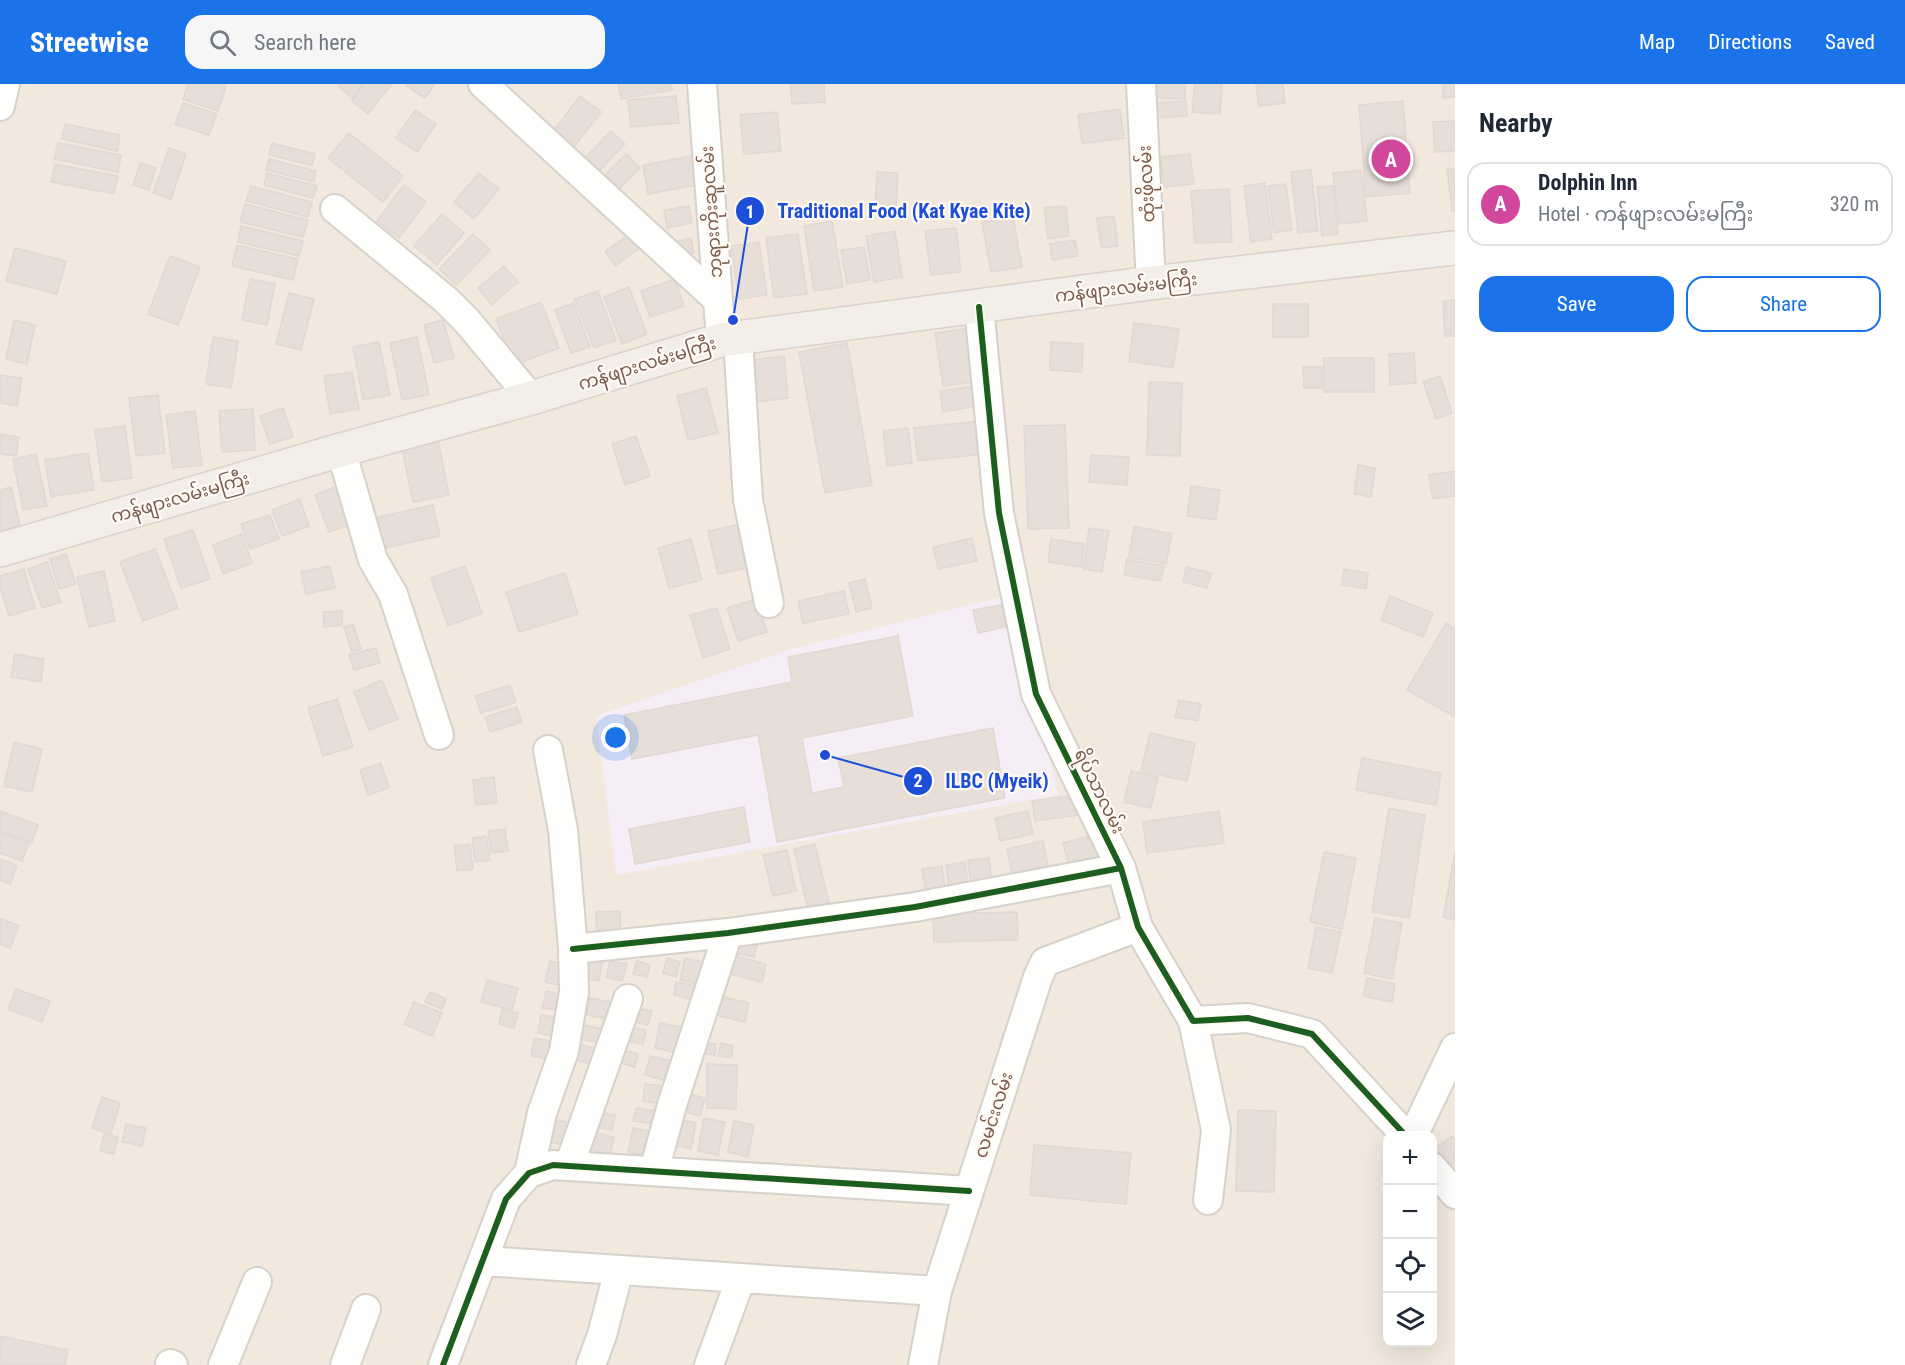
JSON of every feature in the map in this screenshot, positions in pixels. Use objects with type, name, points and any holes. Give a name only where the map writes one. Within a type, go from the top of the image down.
[{"type":"main road","name":"ကန်ဖျားလမ်းမကြီး","points":[[0,550],[730,339],[1151,283],[1455,248]]},
{"type":"street","points":[[0,106],[5,84]]},
{"type":"street","points":[[483,84],[718,300]]},
{"type":"street","name":"ဘုရားကိုးဆူလမ်း","points":[[702,84],[718,300],[730,339],[748,500],[769,603]]},
{"type":"street","name":"ထုံးဖိုလမ်း","points":[[1141,84],[1151,283]]},
{"type":"street","points":[[335,209],[446,300],[467,321],[531,398]]},
{"type":"street","name":"ရိပ်သာလမ်း","points":[[979,307],[999,513],[1036,694],[1122,868],[1138,927],[1193,1021],[1216,1130],[1208,1200]]},
{"type":"street","points":[[341,450],[373,560],[393,594],[439,735]]},
{"type":"street","points":[[443,1365],[506,1199],[528,1173],[542,1113],[564,1051],[574,992],[573,949],[563,830],[548,750]]},
{"type":"street","points":[[573,949],[728,933],[915,907],[1122,868]]},
{"type":"street","name":"လမင်းလမ်း","points":[[923,1365],[937,1292],[1038,977],[1045,962],[1138,927]]},
{"type":"street","points":[[654,1171],[672,1105],[728,933]]},
{"type":"street","points":[[569,1166],[628,999]]},
{"type":"street","points":[[1193,1021],[1248,1018],[1312,1034],[1401,1131]]},
{"type":"street","points":[[1415,1131],[1455,1048]]},
{"type":"street","points":[[528,1173],[553,1165],[969,1191]]},
{"type":"street","points":[[1437,1173],[1455,1194]]},
{"type":"street","points":[[483,1261],[937,1292]]},
{"type":"street","points":[[591,1365],[602,1335],[619,1270]]},
{"type":"street","points":[[709,1365],[741,1278]]},
{"type":"street","points":[[224,1365],[257,1282]]},
{"type":"street","points":[[345,1365],[366,1309]]},
{"type":"shaded area","points":[[0,84],[1455,84],[1455,1365],[0,1365]]},
{"type":"shaded area","points":[[1010,595],[1058,795],[616,875],[596,716],[788,650]]},
{"type":"building","points":[[188,84],[226,86],[218,111],[183,99]]},
{"type":"building","points":[[340,84],[363,84],[352,98],[338,86]]},
{"type":"building","points":[[365,84],[392,84],[368,114],[352,101]]},
{"type":"building","points":[[407,84],[435,84],[425,98],[406,86]]},
{"type":"building","points":[[618,84],[671,84],[672,90],[621,99]]},
{"type":"building","points":[[790,84],[824,84],[825,102],[792,104]]},
{"type":"building","points":[[1154,84],[1185,84],[1185,99],[1154,98]]},
{"type":"building","points":[[1195,84],[1222,84],[1220,114],[1192,112]]},
{"type":"building","points":[[1256,84],[1283,84],[1285,103],[1259,106]]},
{"type":"building","points":[[1443,84],[1455,84],[1455,97],[1443,98]]},
{"type":"building","points":[[580,96],[601,112],[574,147],[553,131]]},
{"type":"building","points":[[676,96],[679,123],[631,127],[628,100]]},
{"type":"building","points":[[1186,101],[1187,116],[1156,118],[1156,103]]},
{"type":"building","points":[[1403,101],[1410,193],[1366,197],[1359,105]]},
{"type":"building","points":[[183,103],[217,114],[209,135],[175,124]]},
{"type":"building","points":[[1120,109],[1124,138],[1082,144],[1078,115]]},
{"type":"building","points":[[415,110],[436,124],[417,152],[396,138]]},
{"type":"building","points":[[777,112],[781,151],[744,154],[740,115]]},
{"type":"building","points":[[1455,121],[1455,151],[1435,152],[1433,122]]},
{"type":"building","points":[[65,124],[120,135],[117,151],[62,139]]},
{"type":"building","points":[[611,131],[625,144],[597,173],[583,160]]},
{"type":"building","points":[[349,133],[403,176],[383,202],[328,158]]},
{"type":"building","points":[[58,143],[121,155],[118,172],[54,159]]},
{"type":"building","points":[[272,143],[315,154],[312,165],[269,155]]},
{"type":"building","points":[[169,148],[186,154],[171,199],[153,193]]},
{"type":"building","points":[[626,154],[640,168],[615,193],[601,179]]},
{"type":"building","points":[[1190,154],[1194,184],[1164,187],[1161,157]]},
{"type":"building","points":[[696,155],[702,184],[648,194],[643,165]]},
{"type":"building","points":[[269,159],[316,171],[314,182],[266,170]]},
{"type":"building","points":[[140,163],[156,168],[149,190],[133,185]]},
{"type":"building","points":[[55,164],[118,176],[114,194],[51,182]]},
{"type":"building","points":[[1447,169],[1455,169],[1455,211],[1452,211]]},
{"type":"building","points":[[1311,170],[1318,231],[1298,233],[1291,172]]},
{"type":"building","points":[[1361,170],[1367,221],[1339,224],[1333,173]]},
{"type":"building","points":[[877,172],[898,173],[896,209],[875,208]]},
{"type":"building","points":[[267,173],[317,186],[313,198],[264,185]]},
{"type":"building","points":[[479,173],[499,189],[474,219],[454,202]]},
{"type":"building","points":[[1265,183],[1272,239],[1251,242],[1244,186]]},
{"type":"building","points":[[1286,184],[1292,230],[1274,233],[1268,186]]},
{"type":"building","points":[[404,185],[426,202],[399,238],[377,221]]},
{"type":"building","points":[[251,186],[312,202],[308,217],[246,201]]},
{"type":"building","points":[[1333,186],[1338,234],[1322,236],[1317,187]]},
{"type":"building","points":[[1229,189],[1232,242],[1195,243],[1191,191]]},
{"type":"building","points":[[245,204],[308,220],[303,237],[240,222]]},
{"type":"building","points":[[689,206],[692,223],[667,228],[664,210]]},
{"type":"building","points":[[1066,206],[1069,236],[1048,239],[1044,208]]},
{"type":"building","points":[[442,214],[464,233],[437,265],[414,246]]},
{"type":"building","points":[[1114,216],[1118,246],[1101,248],[1097,218]]},
{"type":"building","points":[[1013,217],[1022,267],[991,272],[982,222]]},
{"type":"building","points":[[832,221],[843,287],[814,291],[804,226]]},
{"type":"building","points":[[241,226],[303,241],[299,256],[238,242]]},
{"type":"building","points":[[956,228],[961,272],[931,275],[925,231]]},
{"type":"building","points":[[895,231],[902,277],[874,282],[866,236]]},
{"type":"building","points":[[473,234],[490,250],[456,285],[439,269]]},
{"type":"building","points":[[630,234],[640,248],[615,266],[605,251]]},
{"type":"building","points":[[798,234],[807,294],[774,298],[766,238]]},
{"type":"building","points":[[691,238],[694,253],[676,256],[673,242]]},
{"type":"building","points":[[1075,240],[1078,256],[1052,260],[1050,244]]},
{"type":"building","points":[[759,242],[767,295],[739,299],[731,246]]},
{"type":"building","points":[[237,245],[298,259],[293,280],[232,266]]},
{"type":"building","points":[[864,247],[870,280],[847,284],[841,250]]},
{"type":"building","points":[[15,248],[66,261],[57,294],[6,281]]},
{"type":"building","points":[[170,256],[200,267],[178,325],[148,314]]},
{"type":"building","points":[[504,266],[518,282],[492,305],[478,288]]},
{"type":"building","points":[[250,279],[275,284],[267,325],[242,320]]},
{"type":"building","points":[[675,279],[684,306],[650,317],[641,291]]},
{"type":"building","points":[[629,287],[647,334],[622,344],[604,297]]},
{"type":"building","points":[[598,291],[616,340],[594,348],[575,299]]},
{"type":"building","points":[[289,293],[314,299],[301,350],[276,344]]},
{"type":"building","points":[[1455,300],[1455,336],[1445,336],[1443,301]]},
{"type":"building","points":[[541,302],[559,348],[514,365],[496,319]]},
{"type":"building","points":[[574,303],[590,347],[571,353],[555,310]]},
{"type":"building","points":[[1273,304],[1308,304],[1308,337],[1273,337]]},
{"type":"building","points":[[14,320],[35,325],[27,364],[6,359]]},
{"type":"building","points":[[443,320],[454,358],[434,363],[424,325]]},
{"type":"building","points":[[1134,323],[1179,329],[1173,368],[1129,361]]},
{"type":"building","points":[[971,328],[979,381],[943,386],[935,333]]},
{"type":"building","points":[[213,337],[238,341],[231,388],[206,384]]},
{"type":"building","points":[[417,337],[429,395],[402,400],[390,343]]},
{"type":"building","points":[[379,342],[390,395],[363,400],[353,347]]},
{"type":"building","points":[[1051,342],[1083,344],[1082,372],[1050,370]]},
{"type":"building","points":[[847,343],[872,485],[825,493],[799,352]]},
{"type":"building","points":[[1414,353],[1416,383],[1390,385],[1389,354]]},
{"type":"building","points":[[784,356],[788,398],[755,402],[750,360]]},
{"type":"building","points":[[1324,358],[1374,358],[1374,392],[1324,392]]},
{"type":"building","points":[[1303,367],[1322,367],[1322,388],[1304,388]]},
{"type":"building","points":[[352,372],[359,409],[330,414],[324,376]]},
{"type":"building","points":[[0,375],[22,378],[17,406],[0,403]]},
{"type":"building","points":[[1440,376],[1452,413],[1436,419],[1423,382]]},
{"type":"building","points":[[1149,382],[1182,383],[1180,456],[1147,455]]},
{"type":"building","points":[[976,386],[979,406],[943,412],[940,391]]},
{"type":"building","points":[[706,388],[718,433],[688,440],[677,396]]},
{"type":"building","points":[[158,395],[165,453],[136,456],[129,398]]},
{"type":"building","points":[[283,408],[293,437],[270,444],[260,416]]},
{"type":"building","points":[[253,409],[255,450],[222,452],[219,411]]},
{"type":"building","points":[[195,411],[202,465],[173,468],[166,415]]},
{"type":"building","points":[[980,421],[983,454],[918,461],[914,428]]},
{"type":"building","points":[[1065,425],[1069,528],[1028,529],[1024,426]]},
{"type":"building","points":[[125,426],[132,478],[102,482],[95,430]]},
{"type":"building","points":[[908,428],[912,463],[887,466],[883,431]]},
{"type":"building","points":[[0,434],[19,437],[16,456],[0,454]]},
{"type":"building","points":[[636,436],[650,476],[625,485],[612,444]]},
{"type":"building","points":[[438,440],[449,495],[413,502],[402,448]]},
{"type":"building","points":[[88,453],[94,490],[51,497],[45,460]]},
{"type":"building","points":[[36,454],[47,506],[23,510],[13,459]]},
{"type":"building","points":[[1091,455],[1129,457],[1127,485],[1089,482]]},
{"type":"building","points":[[1358,465],[1375,468],[1371,497],[1354,494]]},
{"type":"building","points":[[1455,471],[1455,496],[1433,499],[1429,475]]},
{"type":"building","points":[[340,485],[355,523],[329,532],[315,495]]},
{"type":"building","points":[[1191,486],[1220,490],[1216,520],[1187,516]]},
{"type":"building","points":[[11,487],[20,526],[0,531],[0,490]]},
{"type":"building","points":[[300,499],[309,526],[282,536],[272,510]]},
{"type":"building","points":[[433,505],[440,536],[375,550],[369,519]]},
{"type":"building","points":[[270,515],[279,539],[250,549],[241,524]]},
{"type":"building","points":[[737,525],[747,568],[718,574],[708,531]]},
{"type":"building","points":[[1134,526],[1172,534],[1166,564],[1129,557]]},
{"type":"building","points":[[1089,528],[1109,531],[1102,572],[1083,569]]},
{"type":"building","points":[[193,530],[210,579],[181,588],[164,539]]},
{"type":"building","points":[[242,534],[252,563],[223,574],[213,545]]},
{"type":"building","points":[[972,538],[977,561],[938,569],[933,547]]},
{"type":"building","points":[[691,539],[702,580],[669,588],[658,548]]},
{"type":"building","points":[[1051,539],[1084,544],[1081,567],[1048,562]]},
{"type":"building","points":[[155,549],[178,608],[143,621],[120,562]]},
{"type":"building","points":[[66,554],[76,584],[59,589],[50,559]]},
{"type":"building","points":[[1127,559],[1164,566],[1161,581],[1124,575]]},
{"type":"building","points":[[47,562],[61,602],[42,608],[28,569]]},
{"type":"building","points":[[330,566],[335,588],[306,594],[301,572]]},
{"type":"building","points":[[465,566],[482,613],[448,626],[431,578]]},
{"type":"building","points":[[1186,567],[1211,573],[1207,588],[1183,582]]},
{"type":"building","points":[[24,569],[35,608],[9,616],[0,587],[0,576]]},
{"type":"building","points":[[1344,569],[1368,573],[1366,589],[1342,585]]},
{"type":"building","points":[[104,571],[115,621],[89,627],[77,577]]},
{"type":"building","points":[[565,573],[578,614],[519,632],[506,592]]},
{"type":"building","points":[[865,579],[872,608],[856,612],[849,583]]},
{"type":"building","points":[[844,591],[849,614],[803,623],[798,601]]},
{"type":"building","points":[[1390,596],[1433,613],[1423,637],[1381,620]]},
{"type":"building","points":[[757,599],[767,632],[738,641],[727,608]]},
{"type":"building","points":[[1001,605],[1006,627],[978,633],[973,610]]},
{"type":"building","points":[[717,608],[730,649],[703,658],[690,615]]},
{"type":"building","points":[[342,611],[342,625],[324,627],[323,612]]},
{"type":"building","points":[[1446,623],[1455,629],[1455,717],[1407,690]]},
{"type":"building","points":[[353,624],[361,649],[352,652],[344,627]]},
{"type":"building","points":[[898,636],[913,716],[802,738],[812,793],[844,787],[838,758],[993,728],[1005,798],[777,842],[758,735],[632,759],[624,715],[792,682],[788,657]]},
{"type":"building","points":[[376,648],[380,663],[354,670],[349,655]]},
{"type":"building","points":[[15,654],[44,659],[41,682],[11,677]]},
{"type":"building","points":[[382,680],[398,719],[369,730],[354,692]]},
{"type":"building","points":[[510,685],[516,702],[481,713],[475,696]]},
{"type":"building","points":[[337,699],[353,747],[323,756],[308,708]]},
{"type":"building","points":[[1179,700],[1201,704],[1198,721],[1175,717]]},
{"type":"building","points":[[517,707],[522,722],[490,732],[485,717]]},
{"type":"building","points":[[1150,733],[1195,743],[1187,781],[1141,771]]},
{"type":"building","points":[[14,742],[42,749],[32,792],[4,786]]},
{"type":"building","points":[[1362,758],[1441,773],[1436,805],[1356,790]]},
{"type":"building","points":[[381,763],[389,788],[368,795],[360,770]]},
{"type":"building","points":[[1131,771],[1158,777],[1151,808],[1124,802]]},
{"type":"building","points":[[494,777],[497,803],[476,805],[473,780]]},
{"type":"building","points":[[1076,795],[1079,815],[1035,821],[1032,801]]},
{"type":"building","points":[[744,807],[750,842],[635,864],[629,829]]},
{"type":"building","points":[[1389,808],[1425,815],[1409,918],[1372,912]]},
{"type":"building","points":[[0,811],[38,825],[32,842],[0,831]]},
{"type":"building","points":[[1028,811],[1033,834],[1000,841],[995,818]]},
{"type":"building","points":[[1219,811],[1224,843],[1147,853],[1143,822]]},
{"type":"building","points":[[505,829],[508,851],[491,853],[488,831]]},
{"type":"building","points":[[0,833],[29,843],[22,861],[0,853]]},
{"type":"building","points":[[1101,833],[1108,859],[1070,869],[1063,843]]},
{"type":"building","points":[[486,836],[490,860],[475,862],[472,838]]},
{"type":"building","points":[[1043,841],[1048,866],[1012,874],[1007,849]]},
{"type":"building","points":[[470,844],[473,869],[457,871],[454,846]]},
{"type":"building","points":[[815,844],[829,904],[808,909],[794,849]]},
{"type":"building","points":[[787,850],[796,891],[773,896],[763,855]]},
{"type":"building","points":[[1324,852],[1356,858],[1342,929],[1310,922]]},
{"type":"building","points":[[1455,852],[1455,920],[1443,917]]},
{"type":"building","points":[[989,858],[992,882],[971,885],[968,860]]},
{"type":"building","points":[[0,859],[17,866],[10,884],[0,880]]},
{"type":"building","points":[[965,862],[968,886],[949,889],[946,865]]},
{"type":"building","points":[[942,866],[945,890],[926,892],[922,869]]},
{"type":"building","points":[[620,911],[621,940],[597,941],[596,912]]},
{"type":"building","points":[[1017,912],[1018,940],[934,942],[933,914]]},
{"type":"building","points":[[0,918],[19,926],[10,948],[0,944]]},
{"type":"building","points":[[1375,918],[1402,923],[1392,979],[1364,973]]},
{"type":"building","points":[[1316,927],[1341,932],[1332,973],[1308,968]]},
{"type":"building","points":[[733,939],[757,944],[754,957],[730,952]]},
{"type":"building","points":[[735,956],[766,964],[762,982],[730,974]]},
{"type":"building","points":[[667,958],[680,962],[676,977],[663,973]]},
{"type":"building","points":[[685,958],[711,964],[706,986],[680,980]]},
{"type":"building","points":[[582,960],[602,963],[599,981],[579,978]]},
{"type":"building","points":[[550,961],[572,966],[568,987],[545,982]]},
{"type":"building","points":[[610,961],[627,964],[622,981],[606,977]]},
{"type":"building","points":[[637,961],[650,965],[647,977],[633,974]]},
{"type":"building","points":[[1367,978],[1395,984],[1392,1002],[1363,996]]},
{"type":"building","points":[[487,980],[518,988],[512,1010],[481,1002]]},
{"type":"building","points":[[676,982],[702,987],[699,1001],[674,995]]},
{"type":"building","points":[[16,989],[50,1001],[42,1022],[8,1009]]},
{"type":"building","points":[[546,991],[566,995],[563,1011],[542,1008]]},
{"type":"building","points":[[430,992],[446,999],[442,1009],[425,1002]]},
{"type":"building","points":[[715,995],[749,1003],[745,1022],[710,1014]]},
{"type":"building","points":[[590,998],[611,1002],[608,1019],[586,1015]]},
{"type":"building","points":[[414,1002],[442,1013],[432,1036],[404,1024]]},
{"type":"building","points":[[637,1008],[652,1011],[648,1025],[634,1022]]},
{"type":"building","points":[[502,1009],[518,1013],[514,1028],[499,1024]]},
{"type":"building","points":[[541,1015],[567,1019],[563,1038],[538,1033]]},
{"type":"building","points":[[660,1023],[692,1029],[686,1055],[655,1048]]},
{"type":"building","points":[[584,1025],[604,1029],[601,1043],[581,1039]]},
{"type":"building","points":[[629,1027],[646,1030],[643,1044],[626,1041]]},
{"type":"building","points":[[534,1038],[558,1042],[555,1060],[531,1056]]},
{"type":"building","points":[[704,1043],[716,1044],[715,1055],[703,1054]]},
{"type":"building","points":[[721,1043],[733,1046],[731,1058],[718,1056]]},
{"type":"building","points":[[580,1044],[599,1050],[595,1065],[576,1060]]},
{"type":"building","points":[[623,1050],[638,1054],[635,1067],[620,1063]]},
{"type":"building","points":[[650,1056],[679,1063],[675,1083],[645,1075]]},
{"type":"building","points":[[707,1064],[737,1065],[736,1109],[707,1108]]},
{"type":"building","points":[[645,1084],[664,1086],[662,1104],[643,1101]]},
{"type":"building","points":[[682,1092],[705,1098],[700,1116],[677,1110]]},
{"type":"building","points":[[102,1097],[120,1103],[111,1134],[92,1128]]},
{"type":"building","points":[[636,1108],[656,1111],[653,1124],[633,1121]]},
{"type":"building","points":[[1238,1110],[1276,1111],[1274,1192],[1236,1191]]},
{"type":"building","points":[[597,1112],[615,1115],[612,1130],[594,1127]]},
{"type":"building","points":[[549,1118],[572,1123],[567,1146],[544,1141]]},
{"type":"building","points":[[704,1118],[725,1122],[718,1155],[698,1151]]},
{"type":"building","points":[[678,1119],[696,1123],[691,1149],[672,1145]]},
{"type":"building","points":[[734,1121],[754,1125],[748,1157],[728,1152]]},
{"type":"building","points":[[126,1124],[146,1128],[142,1146],[122,1142]]},
{"type":"building","points":[[633,1128],[652,1132],[647,1156],[628,1152]]},
{"type":"building","points":[[587,1131],[614,1137],[610,1156],[582,1150]]},
{"type":"building","points":[[104,1134],[118,1137],[114,1154],[100,1151]]},
{"type":"building","points":[[1452,1136],[1455,1140],[1455,1163],[1445,1171],[1437,1161],[1437,1147]]},
{"type":"building","points":[[1034,1145],[1131,1153],[1126,1204],[1030,1195]]},
{"type":"building","points":[[0,1336],[68,1350],[65,1365],[0,1365]]},
{"type":"cycle path","points":[[979,307],[999,513],[1036,694],[1121,868],[1138,927],[1193,1021],[1248,1018],[1312,1034],[1401,1131]]},
{"type":"cycle path","points":[[573,949],[728,933],[915,907],[1121,868]]},
{"type":"cycle path","points":[[443,1365],[506,1199],[529,1173],[553,1165],[969,1191]]},
{"type":"place","name":"Dolphin Inn","points":[[1391,159]]},
{"type":"place","name":"Traditional Food (Kat Kyae Kite)","points":[[733,320]]},
{"type":"place","name":"ILBC (Myeik)","points":[[825,755]]}]
